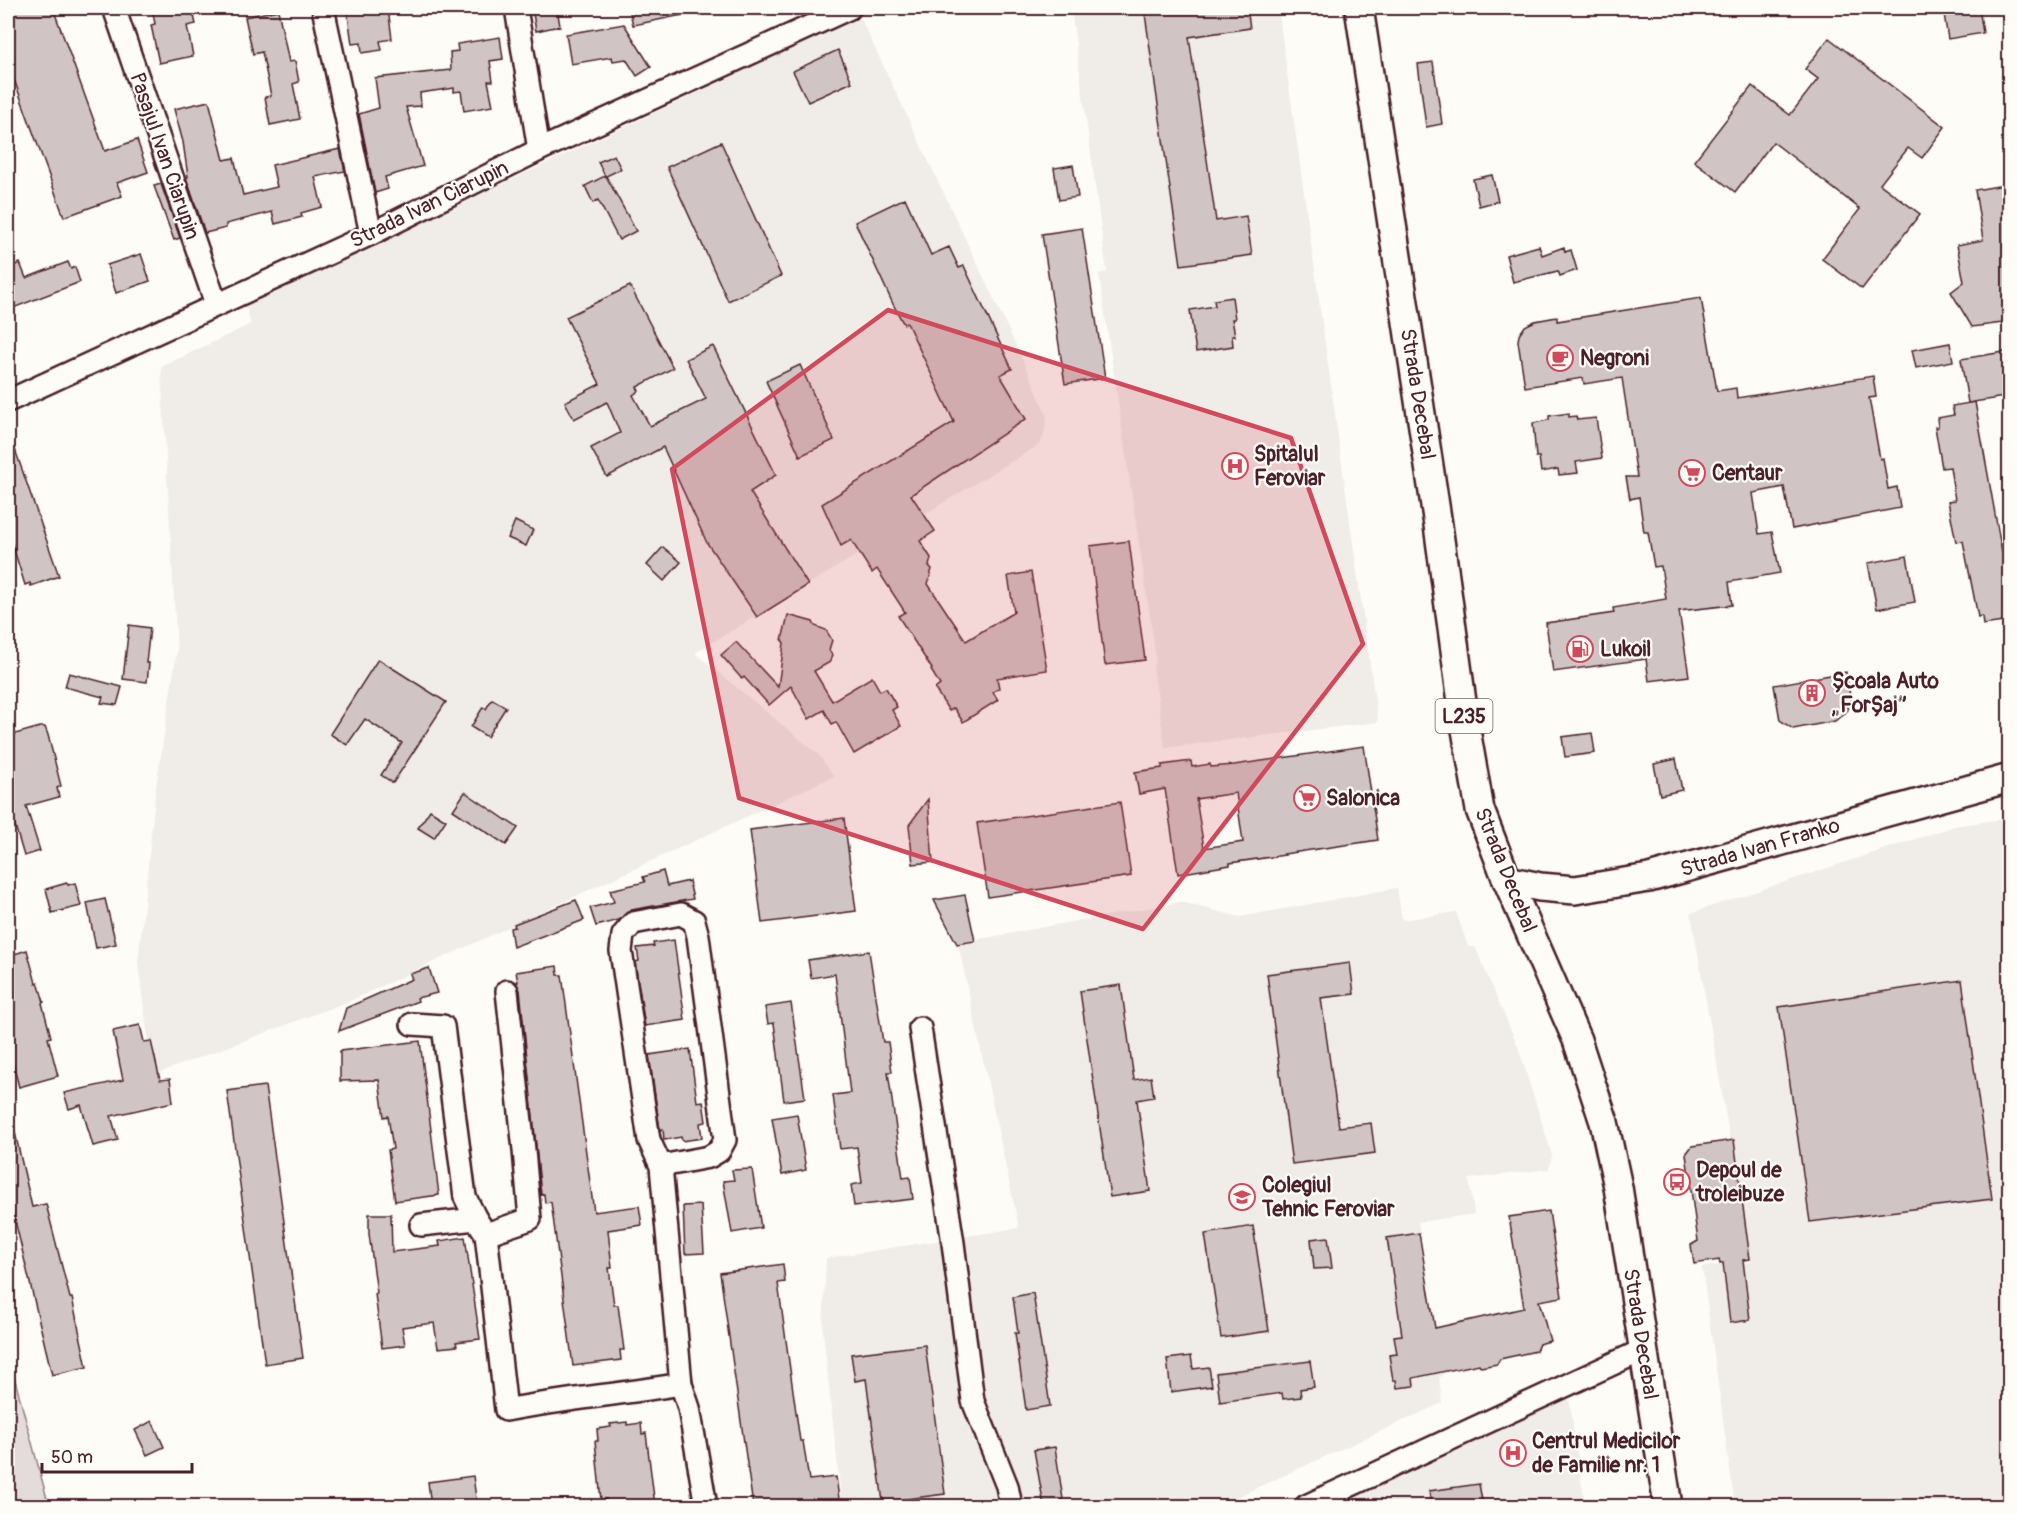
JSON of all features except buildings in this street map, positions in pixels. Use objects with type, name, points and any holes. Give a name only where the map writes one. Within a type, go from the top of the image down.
[{"type":"main road","name":"Strada Decebal","points":[[1359,8],[1438,525],[1475,787],[1480,810],[1507,880],[1576,1040],[1604,1122],[1618,1187],[1668,1506]]},
{"type":"main road","name":"Strada Ivan Franko","points":[[1507,880],[1540,887],[1575,890],[1649,878],[2010,778]]},
{"type":"street","name":"Pasajul Ivan Ciarupin","points":[[114,8],[216,304]]},
{"type":"street","points":[[323,8],[371,234]]},
{"type":"street","points":[[516,8],[539,150]]},
{"type":"street","name":"Strada Ivan Ciarupin","points":[[8,401],[371,234],[539,150],[850,8]]},
{"type":"street","points":[[661,1166],[709,1157],[719,1151],[724,1140],[698,936],[694,921],[681,914],[633,923],[623,935],[621,951],[649,1140],[661,1166],[681,1384],[689,1408],[706,1506]]},
{"type":"street","points":[[421,1226],[481,1227],[530,1220],[507,991]]},
{"type":"street","points":[[412,1024],[443,1026],[465,1197],[481,1227],[506,1410],[681,1384]]},
{"type":"street","points":[[920,1028],[953,1243],[973,1401],[1007,1486],[1011,1506]]},
{"type":"street","points":[[1306,1506],[1644,1349]]},
{"type":"highlighted area","points":[[888,310],[1291,438],[1363,644],[1143,929],[739,798],[672,469]]},
{"type":"shaded area","name":"Spitalul Feroviar","points":[[1071,8],[1278,8],[1378,722],[1165,748],[1153,666],[1156,659],[1099,274],[1107,272]]},
{"type":"shaded area","points":[[860,17],[1029,373],[1047,416],[1044,436],[1039,445],[695,653],[818,754],[834,776],[352,1000],[153,1075],[138,963],[156,787],[177,651],[161,367],[251,324],[245,304]]},
{"type":"shaded area","name":"Depoul de troleibuze","points":[[2009,818],[2009,1506],[1735,1506],[1702,1267],[1751,1262],[1691,913],[1955,826]]},
{"type":"shaded area","name":"Colegiul Tehnic Feroviar","points":[[1397,888],[1402,920],[1456,912],[1468,947],[1475,947],[1518,1047],[1552,1155],[1549,1169],[1469,1179],[1474,1214],[1418,1222],[1442,1376],[1439,1377],[1442,1403],[1217,1506],[842,1506],[823,1331],[826,1258],[1019,1228],[958,943],[1180,902],[1240,917]]},
{"type":"shaded area","points":[[8,1354],[49,1506],[8,1506]]},
{"type":"shaded area","name":"Centrul Medicilor de Familie nr. 1","points":[[1569,1399],[1585,1506],[1328,1506]]},
{"type":"place","name":"Negroni","points":[[1560,358]]},
{"type":"place","name":"Spitalul Feroviar","points":[[1235,466]]},
{"type":"place","name":"Centaur","points":[[1692,473]]},
{"type":"place","name":"Lukoil","points":[[1580,649]]},
{"type":"place","name":"Școala Auto „ForȘaj”","points":[[1812,693]]},
{"type":"place","name":"Salonica","points":[[1307,798]]},
{"type":"place","name":"Depoul de troleibuze","points":[[1677,1182]]},
{"type":"place","name":"Colegiul Tehnic Feroviar","points":[[1242,1197]]},
{"type":"place","name":"Centrul Medicilor de Familie nr. 1","points":[[1513,1453]]}]
